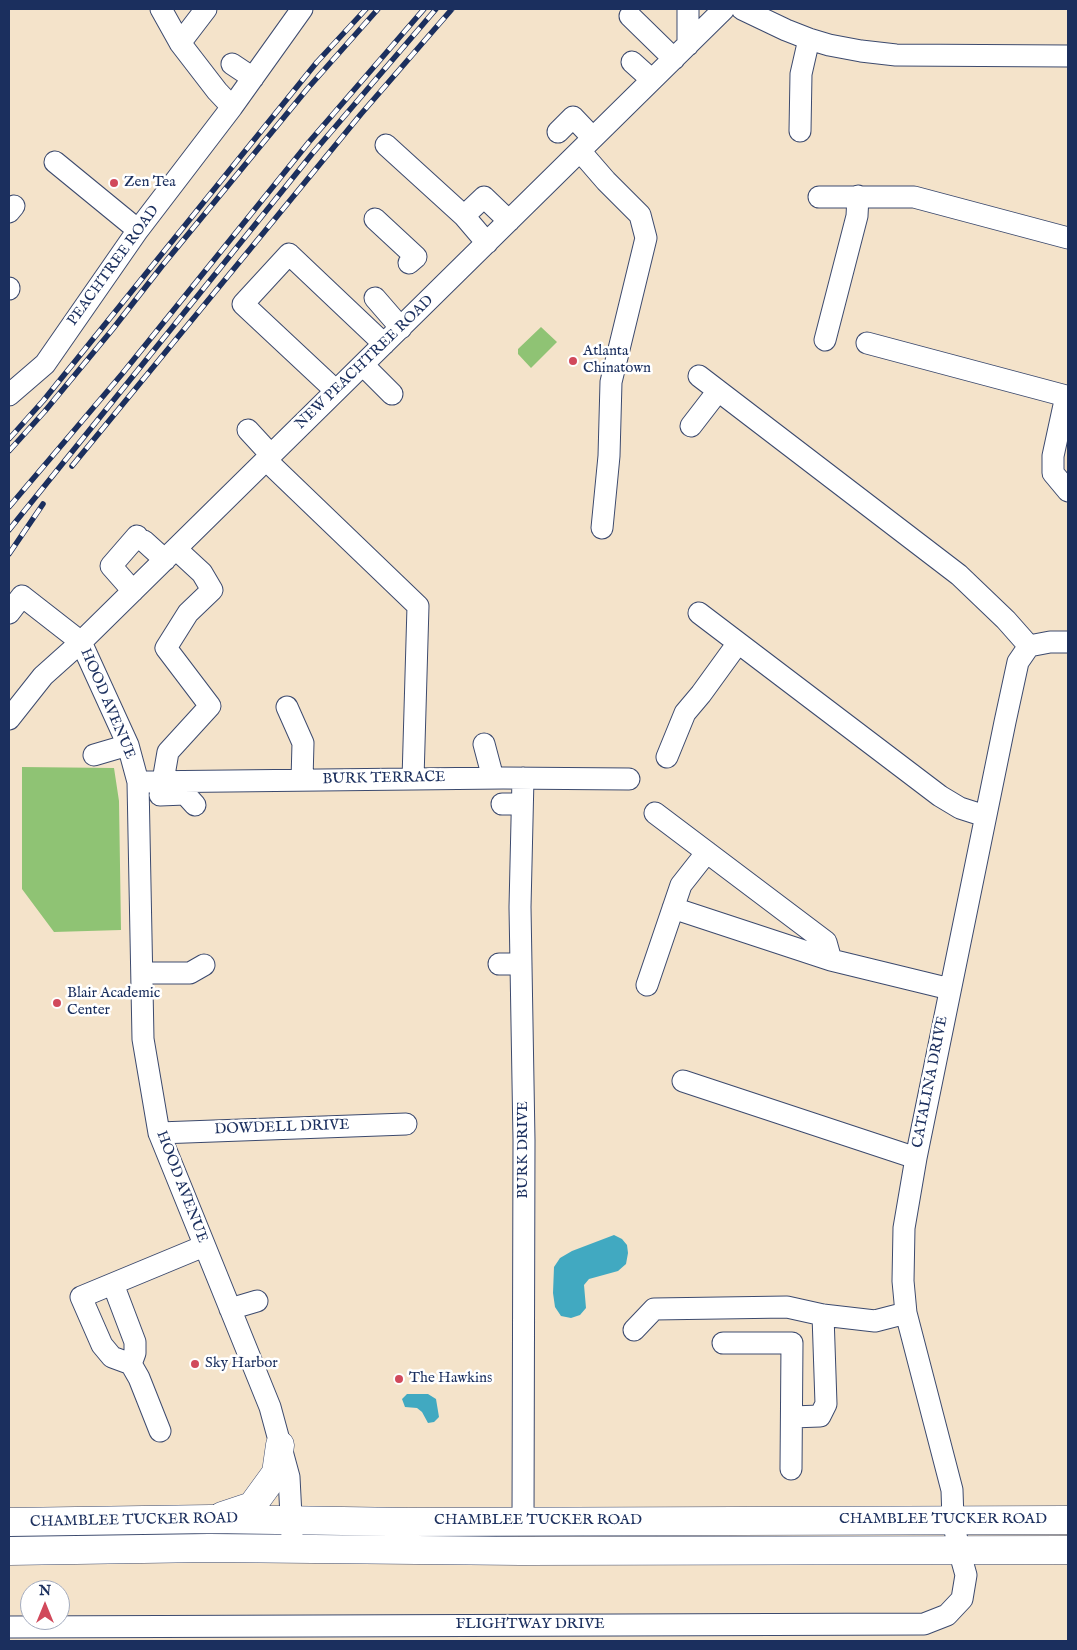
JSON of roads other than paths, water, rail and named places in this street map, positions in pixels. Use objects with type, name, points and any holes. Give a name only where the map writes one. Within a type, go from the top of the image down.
[{"type":"main road","points":[[211,1520],[252,1506],[276,1473],[280,1444]]},
{"type":"main road","name":"CHAMBLEE TUCKER ROAD","points":[[9,1522],[211,1520],[408,1522],[1068,1520]]},
{"type":"main road","name":"CHAMBLEE TUCKER ROAD","points":[[9,1551],[293,1549],[521,1551],[1068,1550]]},
{"type":"street","points":[[161,9],[192,37],[217,91],[232,107]]},
{"type":"street","points":[[192,37],[206,9]]},
{"type":"street","name":"PEACHTREE ROAD","points":[[10,391],[45,364],[138,230],[232,107],[302,9]]},
{"type":"street","points":[[630,16],[681,52],[688,9]]},
{"type":"street","name":"NEW PEACHTREE ROAD","points":[[9,719],[43,676],[81,642],[724,9]]},
{"type":"street","points":[[742,9],[809,39],[853,50],[896,55],[1068,56]]},
{"type":"street","points":[[778,9],[786,30]]},
{"type":"street","points":[[800,131],[801,74],[809,39]]},
{"type":"street","points":[[632,62],[652,80]]},
{"type":"street","points":[[232,64],[253,78]]},
{"type":"street","points":[[558,132],[573,117],[606,181],[640,215],[646,238],[611,382],[608,456],[602,528]]},
{"type":"street","points":[[386,145],[464,216],[487,243]]},
{"type":"street","points":[[56,162],[138,230]]},
{"type":"street","points":[[824,340],[857,216],[858,196]]},
{"type":"street","points":[[464,216],[484,197],[509,221]]},
{"type":"street","points":[[819,197],[914,197],[1068,238]]},
{"type":"street","points":[[375,219],[416,257],[409,263]]},
{"type":"street","points":[[336,391],[242,304],[289,254],[384,344]]},
{"type":"street","points":[[375,298],[401,328]]},
{"type":"street","points":[[867,343],[1066,396],[1053,456],[1054,473],[1068,491]]},
{"type":"street","points":[[363,365],[392,394]]},
{"type":"street","points":[[699,376],[959,575],[1006,620],[1029,646],[1050,642],[1068,642]]},
{"type":"street","points":[[691,426],[718,391]]},
{"type":"street","points":[[248,430],[269,457],[418,606],[413,779]]},
{"type":"street","points":[[133,590],[111,566],[140,538],[202,573],[212,590],[188,613],[166,648],[210,706],[168,752],[163,782]]},
{"type":"street","points":[[9,618],[22,596],[81,642]]},
{"type":"street","points":[[699,613],[940,796],[960,808],[985,816]]},
{"type":"street","name":"HOOD AVENUE","points":[[81,642],[128,745],[138,788],[133,951],[142,973],[143,1039],[159,1133],[270,1407],[289,1477],[293,1549]]},
{"type":"street","points":[[667,757],[685,713],[738,642]]},
{"type":"street","name":"CATALINA DRIVE","points":[[953,1520],[952,1490],[906,1313],[903,1282],[904,1228],[950,988],[1018,662],[1029,646]]},
{"type":"street","points":[[43,676],[75,666],[93,669]]},
{"type":"street","points":[[287,706],[303,743],[302,780]]},
{"type":"street","points":[[484,744],[493,778]]},
{"type":"street","points":[[94,755],[128,745]]},
{"type":"street","name":"BURK TERRACE","points":[[138,788],[163,782],[493,778],[629,779]]},
{"type":"street","name":"BURK DRIVE","points":[[523,778],[512,804],[520,907],[524,1140],[523,1521]]},
{"type":"street","points":[[138,788],[185,794],[194,805]]},
{"type":"street","points":[[655,813],[826,942],[831,960]]},
{"type":"street","points":[[647,985],[681,885],[707,852]]},
{"type":"street","points":[[673,908],[831,960],[950,988]]},
{"type":"street","points":[[500,964],[521,964]]},
{"type":"street","points":[[142,973],[190,973],[204,965]]},
{"type":"street","points":[[683,1081],[916,1158]]},
{"type":"street","name":"DOWDELL DRIVE","points":[[159,1133],[406,1124]]},
{"type":"street","points":[[132,1364],[112,1357],[102,1345],[81,1297],[204,1246]]},
{"type":"street","points":[[113,1284],[135,1342],[132,1364],[160,1431]]},
{"type":"street","points":[[230,1309],[257,1301]]},
{"type":"street","points":[[634,1330],[654,1310],[787,1307],[823,1315],[875,1321],[906,1313]]},
{"type":"street","points":[[792,1417],[820,1416],[826,1404],[823,1315]]},
{"type":"street","points":[[723,1343],[792,1343],[791,1469]]},
{"type":"street","points":[[9,1517],[38,1522]]},
{"type":"street","name":"FLIGHTWAY DRIVE","points":[[9,1627],[355,1634],[521,1633],[924,1624],[947,1615],[962,1599],[966,1575],[953,1520]]},
{"type":"water","points":[[614,1235],[622,1239],[627,1245],[626,1264],[618,1271],[589,1279],[584,1285],[586,1308],[580,1315],[571,1318],[561,1316],[555,1307],[553,1293],[554,1267],[560,1258],[572,1251]]},
{"type":"water","points":[[407,1394],[428,1394],[436,1399],[439,1417],[434,1422],[428,1423],[422,1412],[417,1408],[405,1407],[402,1399]]},
{"type":"railway","points":[[9,439],[43,401],[317,62],[366,9]]},
{"type":"railway","points":[[9,451],[112,330],[308,88],[378,9]]},
{"type":"railway","points":[[9,507],[122,374],[309,142],[424,9]]},
{"type":"railway","points":[[9,530],[312,154],[436,9]]},
{"type":"railway","points":[[72,466],[361,114],[452,9]]},
{"type":"railway","points":[[9,554],[43,504]]},
{"type":"place","name":"Zen Tea","points":[[114,183]]},
{"type":"place","name":"Atlanta Chinatown","points":[[573,361]]},
{"type":"place","name":"Blair Academic Center","points":[[57,1003]]},
{"type":"place","name":"Sky Harbor","points":[[195,1364]]},
{"type":"place","name":"The Hawkins","points":[[399,1379]]}]
